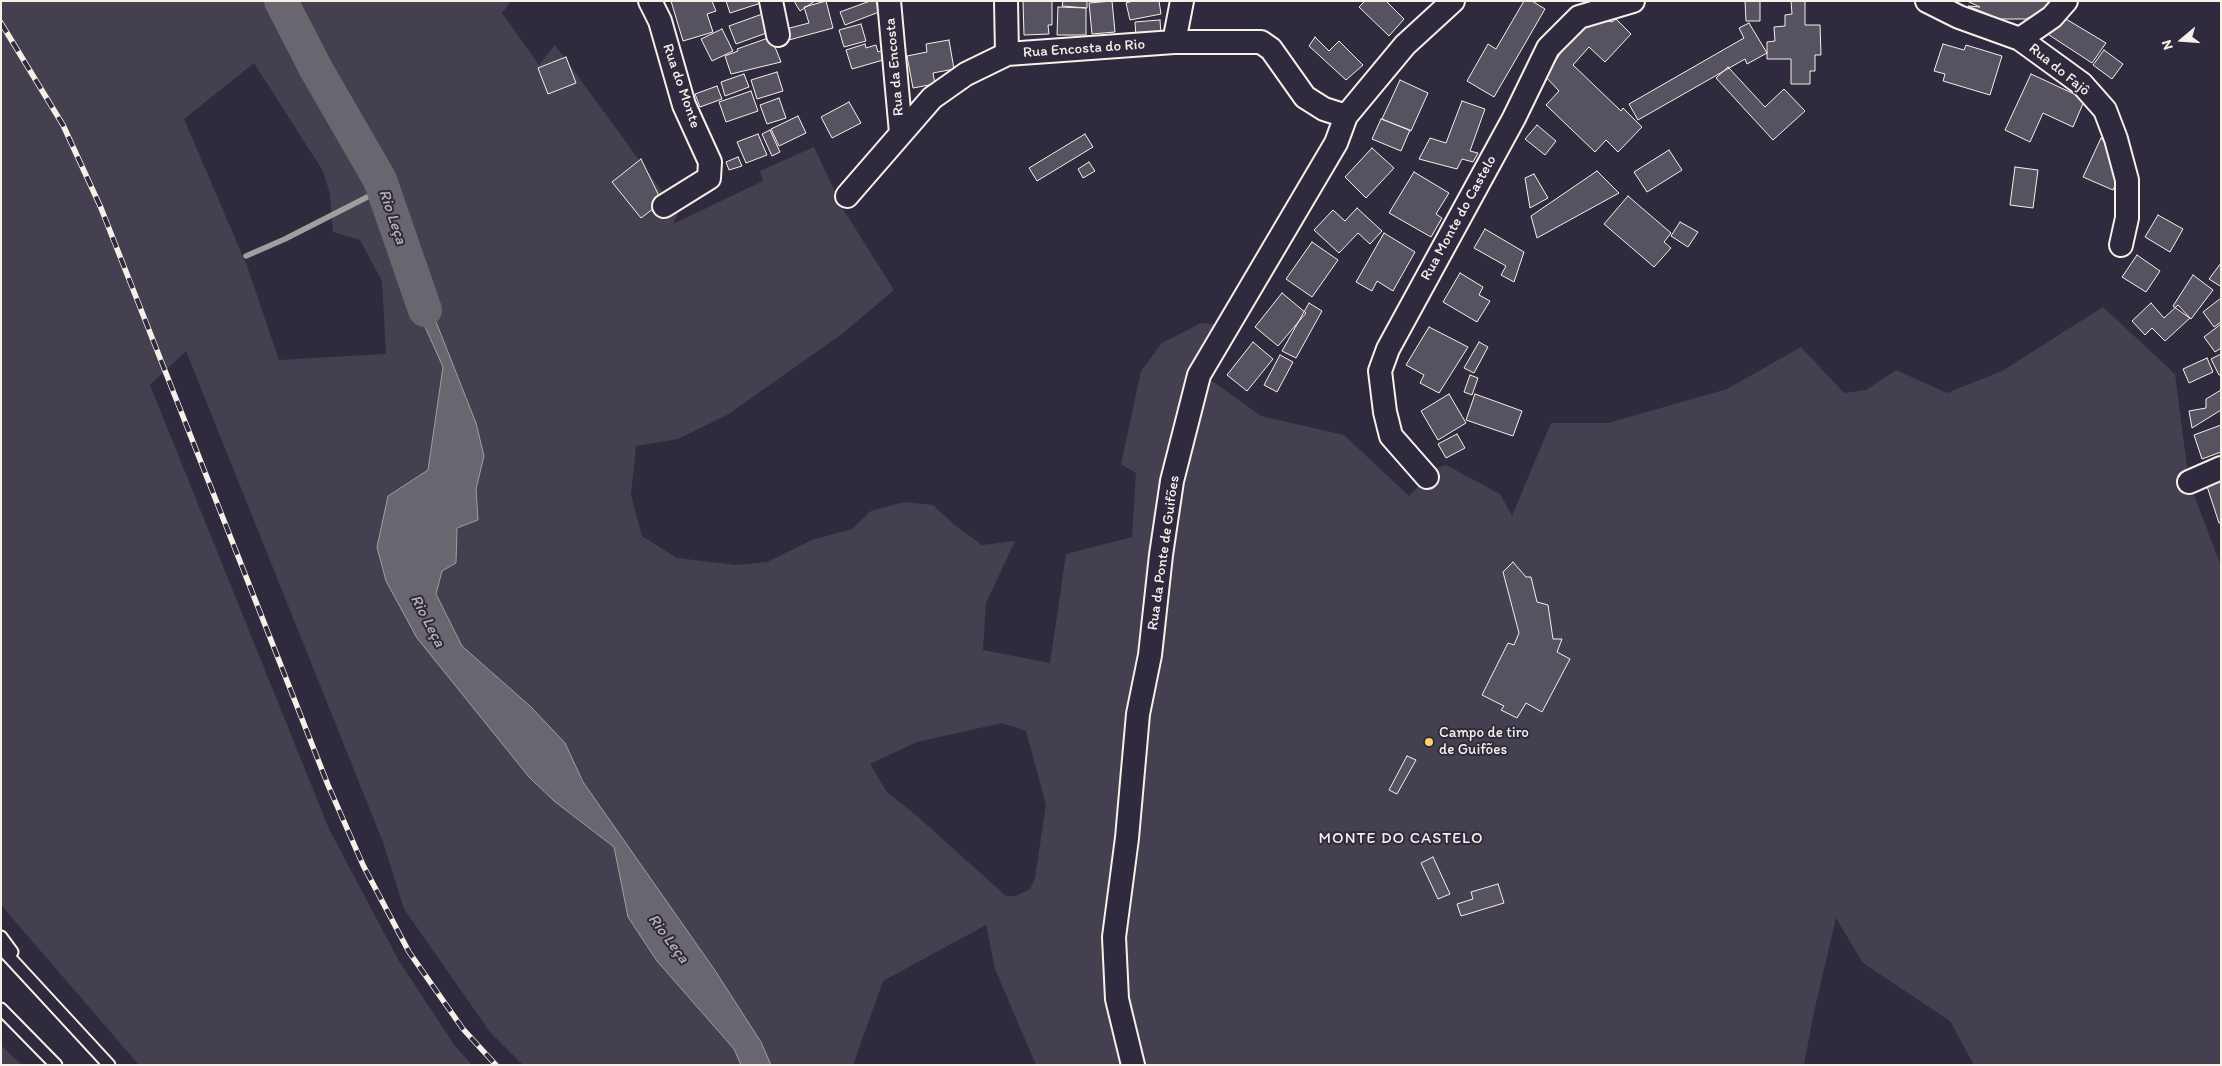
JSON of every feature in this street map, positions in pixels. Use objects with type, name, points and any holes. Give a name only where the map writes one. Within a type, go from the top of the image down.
[{"type":"street","name":"Rua do Monte","points":[[650,1],[660,21],[684,105],[710,162],[708,178],[664,206]]},
{"type":"street","points":[[771,1],[778,35]]},
{"type":"street","name":"Rua da Encosta","points":[[889,1],[901,133]]},
{"type":"street","points":[[1006,1],[1006,54]]},
{"type":"street","points":[[1174,42],[1182,1]]},
{"type":"street","name":"Rua da Ponte de Guifões","points":[[1133,1065],[1117,998],[1114,937],[1127,838],[1138,714],[1150,655],[1161,555],[1172,481],[1199,375],[1336,143],[1346,116],[1405,45],[1454,1]]},
{"type":"street","name":"Rua Monte do Castelo","points":[[1427,477],[1391,436],[1385,412],[1380,371],[1388,349],[1514,118],[1548,48],[1579,17],[1633,1]]},
{"type":"street","name":"Rua do Fajô","points":[[1926,1],[1959,17],[2020,39],[2082,84],[2105,110],[2116,139],[2127,180],[2127,218],[2120,245]]},
{"type":"street","points":[[2020,39],[2052,16],[2066,1]]},
{"type":"street","name":"Rua Encosta do Rio","points":[[847,196],[932,98],[966,74],[1006,54],[1174,42],[1261,42],[1271,49],[1305,98],[1324,109],[1346,116]]},
{"type":"street","points":[[2189,482],[2221,468]]},
{"type":"lane","points":[[1,936],[34,982]]},
{"type":"lane","points":[[1,948],[109,1065]]},
{"type":"lane","points":[[1,1008],[56,1065]]},
{"type":"shaded area","points":[[1,1],[511,1],[502,13],[539,65],[555,45],[664,194],[681,207],[673,224],[763,181],[760,171],[814,147],[843,209],[894,290],[842,334],[727,415],[678,439],[636,446],[631,495],[642,536],[677,558],[736,565],[767,562],[812,540],[852,529],[871,511],[904,502],[933,505],[956,526],[982,545],[1015,541],[986,603],[983,650],[1050,663],[1066,554],[1132,537],[1136,473],[1121,464],[1141,371],[1162,343],[1201,323],[1229,325],[1199,375],[1211,380],[1261,416],[1344,435],[1409,496],[1436,468],[1446,465],[1500,494],[1512,516],[1551,423],[1608,423],[1727,389],[1801,347],[1844,393],[1866,390],[1896,370],[1947,393],[2002,371],[2103,307],[2175,374],[2189,482],[2221,566],[2221,1065],[1974,1065],[1950,1021],[1863,963],[1836,918],[1814,1012],[1804,1065],[1036,1065],[995,969],[986,925],[883,981],[853,1065],[771,1065],[761,1042],[714,969],[583,782],[565,743],[531,707],[462,646],[436,594],[442,571],[456,563],[457,528],[478,520],[476,489],[484,456],[476,423],[414,266],[399,266],[443,367],[428,470],[388,496],[477,710],[529,777],[554,801],[614,847],[628,917],[657,961],[734,1049],[741,1065],[523,1065],[490,1032],[404,909],[383,842],[186,351],[150,385],[329,829],[399,961],[455,1046],[472,1065],[139,1065],[1,905]],"holes":[[[254,63],[323,171],[330,194],[333,232],[360,240],[382,281],[386,354],[279,360],[247,266],[184,119]],[[1002,723],[1026,731],[1046,805],[1035,878],[1030,889],[1016,896],[1006,896],[917,816],[887,792],[870,764],[917,742]]]},
{"type":"shaded area","points":[[1,1045],[22,1065],[1,1065]]},
{"type":"water","points":[[398,266],[414,266],[476,423],[484,456],[476,489],[478,520],[457,528],[456,563],[442,571],[436,594],[462,646],[531,707],[565,743],[583,782],[714,969],[761,1042],[771,1065],[741,1065],[734,1049],[657,961],[628,917],[614,847],[554,801],[529,777],[417,638],[386,581],[377,547],[388,496],[428,470],[443,367]]},
{"type":"building","points":[[671,1],[712,1],[716,11],[707,14],[713,32],[683,41]]},
{"type":"building","points":[[726,1],[761,1],[761,3],[730,13]]},
{"type":"building","points":[[794,1],[815,1],[800,11]]},
{"type":"building","points":[[826,1],[833,28],[789,40],[786,29],[809,23],[804,7]]},
{"type":"building","points":[[870,1],[876,1],[879,12],[845,25],[840,12]]},
{"type":"building","points":[[1023,1],[1052,1],[1052,25],[1048,25],[1049,34],[1024,35]]},
{"type":"building","points":[[1063,1],[1087,1],[1087,8],[1062,6]]},
{"type":"building","points":[[1112,1],[1115,32],[1092,34],[1089,3]]},
{"type":"building","points":[[1133,1],[1159,1],[1161,14],[1130,20],[1126,3]]},
{"type":"building","points":[[1365,1],[1386,1],[1404,19],[1389,36],[1359,7]]},
{"type":"building","points":[[1524,1],[1532,1],[1545,9],[1494,97],[1467,81],[1488,44],[1496,49]]},
{"type":"building","points":[[1745,1],[1760,1],[1760,21],[1746,21]]},
{"type":"building","points":[[1791,1],[1805,1],[1805,25],[1820,25],[1821,55],[1815,55],[1815,71],[1810,71],[1810,84],[1791,84],[1791,59],[1767,59],[1767,42],[1775,41],[1774,27],[1785,26],[1785,15],[1792,14]]},
{"type":"building","points":[[1967,1],[2054,1],[2046,9],[2026,19],[2000,19],[1968,6],[1980,7]]},
{"type":"building","points":[[1058,7],[1086,8],[1086,35],[1057,35]]},
{"type":"building","points":[[765,13],[772,31],[736,44],[729,26]]},
{"type":"building","points":[[2061,16],[2106,43],[2092,63],[2043,31]]},
{"type":"building","points":[[1600,19],[1612,22],[1616,19],[1631,34],[1605,62],[1589,47],[1573,65],[1621,111],[1623,108],[1642,127],[1618,152],[1606,140],[1595,152],[1546,105],[1559,91],[1545,76],[1580,25]]},
{"type":"building","points":[[1160,20],[1161,35],[1136,37],[1135,22]]},
{"type":"building","points":[[1749,23],[1767,53],[1747,64],[1745,59],[1638,120],[1629,104],[1744,38],[1739,28]]},
{"type":"building","points":[[861,24],[866,41],[844,47],[839,30]]},
{"type":"building","points":[[722,29],[733,51],[712,61],[701,39]]},
{"type":"building","points":[[771,37],[781,62],[731,74],[725,56],[738,51],[737,49]]},
{"type":"building","points":[[1315,37],[1329,51],[1339,41],[1363,65],[1346,80],[1309,46]]},
{"type":"building","points":[[949,40],[954,69],[933,73],[935,84],[913,88],[907,56],[927,52],[926,44]]},
{"type":"building","points":[[865,44],[866,48],[876,45],[878,52],[888,49],[890,58],[852,69],[846,50]]},
{"type":"building","points":[[1943,44],[1964,50],[1966,45],[2002,56],[1990,95],[1943,81],[1945,74],[1934,71]]},
{"type":"building","points":[[2104,50],[2123,64],[2112,79],[2093,65]]},
{"type":"building","points":[[566,57],[576,83],[548,94],[538,68]]},
{"type":"building","points":[[1728,67],[1765,107],[1784,89],[1805,111],[1773,140],[1716,78]]},
{"type":"building","points":[[777,72],[783,91],[757,99],[751,80]]},
{"type":"building","points":[[744,74],[749,87],[725,96],[721,82]]},
{"type":"building","points":[[2031,74],[2085,99],[2073,127],[2043,113],[2030,142],[2005,130]]},
{"type":"building","points":[[1400,80],[1428,93],[1411,131],[1382,119]]},
{"type":"building","points":[[717,86],[722,99],[700,107],[695,94]]},
{"type":"building","points":[[751,91],[758,111],[726,122],[719,102]]},
{"type":"building","points":[[779,98],[786,118],[767,124],[760,105]]},
{"type":"building","points":[[1462,101],[1485,109],[1470,151],[1478,153],[1473,162],[1462,159],[1457,169],[1419,159],[1430,138],[1446,143]]},
{"type":"building","points":[[849,102],[861,123],[832,138],[821,117]]},
{"type":"building","points":[[798,116],[806,133],[779,146],[771,129]]},
{"type":"building","points":[[1381,119],[1410,130],[1401,151],[1372,139]]},
{"type":"building","points":[[1537,125],[1556,141],[1545,155],[1525,139]]},
{"type":"building","points":[[770,130],[780,152],[772,156],[762,134]]},
{"type":"building","points":[[758,134],[767,155],[746,163],[737,142]]},
{"type":"building","points":[[1085,134],[1093,147],[1037,181],[1029,168]]},
{"type":"building","points":[[2101,138],[2113,152],[2112,170],[2120,174],[2113,190],[2083,177]]},
{"type":"building","points":[[1372,148],[1394,168],[1366,198],[1345,177]]},
{"type":"building","points":[[1669,150],[1682,170],[1647,192],[1634,172]]},
{"type":"building","points":[[738,157],[742,166],[729,170],[726,162]]},
{"type":"building","points":[[641,159],[662,202],[641,218],[612,182]]},
{"type":"building","points":[[1089,162],[1095,171],[1083,178],[1078,169]]},
{"type":"building","points":[[2015,167],[2038,170],[2033,208],[2010,205]]},
{"type":"building","points":[[1597,171],[1619,193],[1537,238],[1531,216]]},
{"type":"building","points":[[1414,172],[1449,193],[1436,214],[1442,218],[1431,237],[1389,213]]},
{"type":"building","points":[[1534,174],[1548,198],[1530,208],[1525,178]]},
{"type":"building","points":[[1628,196],[1671,233],[1664,242],[1671,248],[1654,267],[1604,224]]},
{"type":"building","points":[[1357,208],[1382,231],[1370,244],[1358,233],[1339,253],[1314,230],[1333,210],[1345,221]]},
{"type":"building","points":[[2158,215],[2183,229],[2170,252],[2145,237]]},
{"type":"building","points":[[1680,222],[1698,232],[1688,247],[1671,236]]},
{"type":"building","points":[[1485,229],[1524,252],[1514,282],[1501,275],[1506,266],[1474,248]]},
{"type":"building","points":[[1384,233],[1415,252],[1393,291],[1377,281],[1372,291],[1356,282]]},
{"type":"building","points":[[1312,242],[1338,260],[1312,297],[1286,279]]},
{"type":"building","points":[[2137,255],[2160,271],[2146,292],[2122,277]]},
{"type":"building","points":[[2221,263],[2221,285],[2220,286],[2209,279]]},
{"type":"building","points":[[1460,273],[1483,287],[1479,295],[1490,301],[1477,322],[1443,302]]},
{"type":"building","points":[[2193,275],[2213,290],[2191,319],[2173,306]]},
{"type":"building","points":[[1282,293],[1306,313],[1278,346],[1255,327]]},
{"type":"building","points":[[2221,298],[2221,322],[2214,327],[2203,312]]},
{"type":"building","points":[[1309,303],[1322,311],[1296,358],[1282,351]]},
{"type":"building","points":[[2151,303],[2164,318],[2178,305],[2190,318],[2165,341],[2152,328],[2145,335],[2132,321]]},
{"type":"building","points":[[2221,324],[2221,348],[2215,352],[2204,337]]},
{"type":"building","points":[[1429,327],[1468,347],[1439,393],[1420,383],[1424,375],[1406,365]]},
{"type":"building","points":[[1253,342],[1273,359],[1247,391],[1227,375]]},
{"type":"building","points":[[1479,342],[1488,347],[1474,373],[1464,368]]},
{"type":"building","points":[[2221,354],[2221,375],[2219,375],[2211,359]]},
{"type":"building","points":[[1280,355],[1293,362],[1277,392],[1264,385]]},
{"type":"building","points":[[2207,358],[2213,372],[2189,383],[2183,369]]},
{"type":"building","points":[[1470,375],[1478,378],[1472,395],[1464,392]]},
{"type":"building","points":[[2221,390],[2221,410],[2192,428],[2189,411],[2206,408],[2206,399]]},
{"type":"building","points":[[1449,394],[1466,423],[1438,440],[1421,411]]},
{"type":"building","points":[[1475,394],[1522,411],[1513,436],[1466,420]]},
{"type":"building","points":[[2221,425],[2221,452],[2202,459],[2194,435]]},
{"type":"building","points":[[1457,434],[1465,448],[1446,458],[1438,444]]},
{"type":"building","points":[[2221,468],[2221,523],[2219,523],[2203,474]]},
{"type":"building","points":[[1513,562],[1526,577],[1531,577],[1537,602],[1548,605],[1553,639],[1562,639],[1557,652],[1570,659],[1542,712],[1526,703],[1517,718],[1501,710],[1504,706],[1482,695],[1508,643],[1514,645],[1519,633],[1503,572]]},
{"type":"building","points":[[1407,756],[1416,760],[1397,794],[1389,790]]},
{"type":"building","points":[[1433,857],[1450,894],[1438,899],[1421,863]]},
{"type":"building","points":[[1498,884],[1504,903],[1461,916],[1457,904],[1473,899],[1471,892]]},
{"type":"waterway","name":"Rio Leça","points":[[281,1],[316,69],[380,180],[425,310]]},
{"type":"waterway","points":[[246,256],[285,239],[383,189]]},
{"type":"railway","points":[[1,23],[63,125],[101,208],[328,785],[363,865],[409,952],[463,1029],[496,1065]]},
{"type":"place","name":"Campo de tiro de Guifões","points":[[1429,742]]},
{"type":"district","name":"MONTE DO CASTELO","points":[[1401,839]]}]
